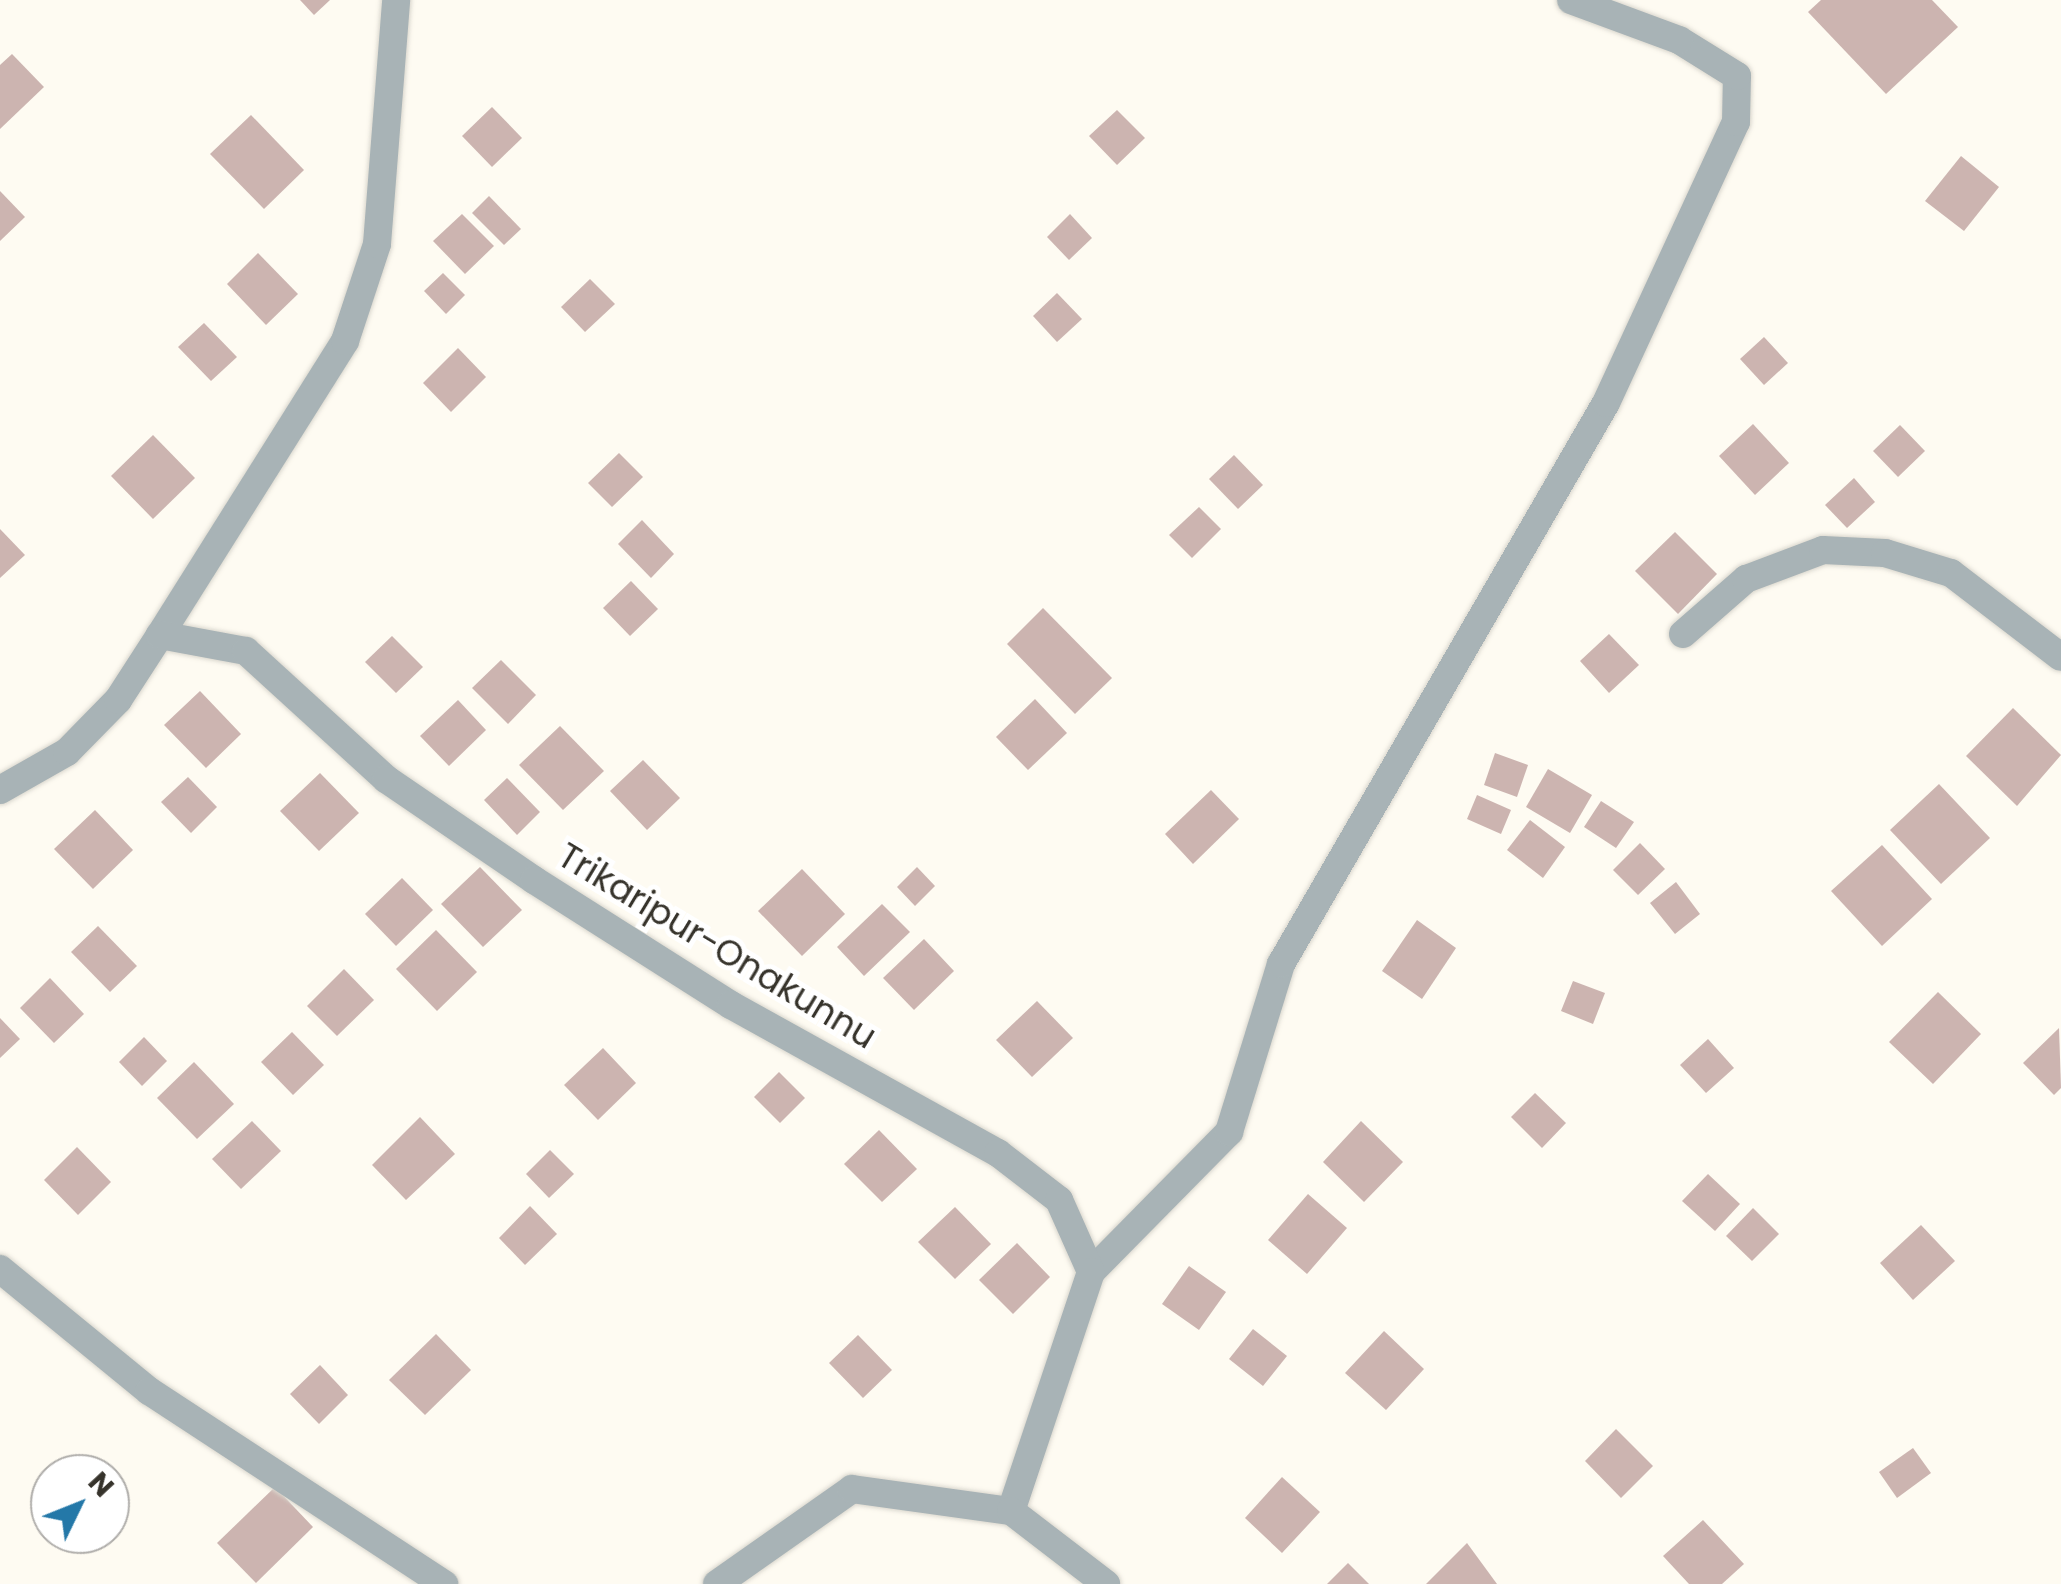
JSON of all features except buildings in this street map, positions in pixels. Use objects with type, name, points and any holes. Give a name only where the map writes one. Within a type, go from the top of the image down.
[{"type":"street","points":[[0,790],[67,752],[118,700],[345,341],[378,244],[396,0]]},
{"type":"street","points":[[1011,1511],[1091,1272],[1228,1132],[1281,964],[1606,402],[1714,177],[1736,122],[1737,76],[1624,8],[1571,0]]},
{"type":"street","points":[[1682,634],[1746,579],[1824,550],[1885,553],[1951,573],[2061,657]]},
{"type":"street","name":"Trikaripur-Onakunnu","points":[[160,635],[246,651],[386,779],[518,869],[731,1005],[998,1153],[1059,1200],[1091,1272]]},
{"type":"street","points":[[0,1268],[149,1391],[444,1584]]},
{"type":"street","points":[[716,1584],[852,1489],[1011,1511],[1106,1584]]}]
